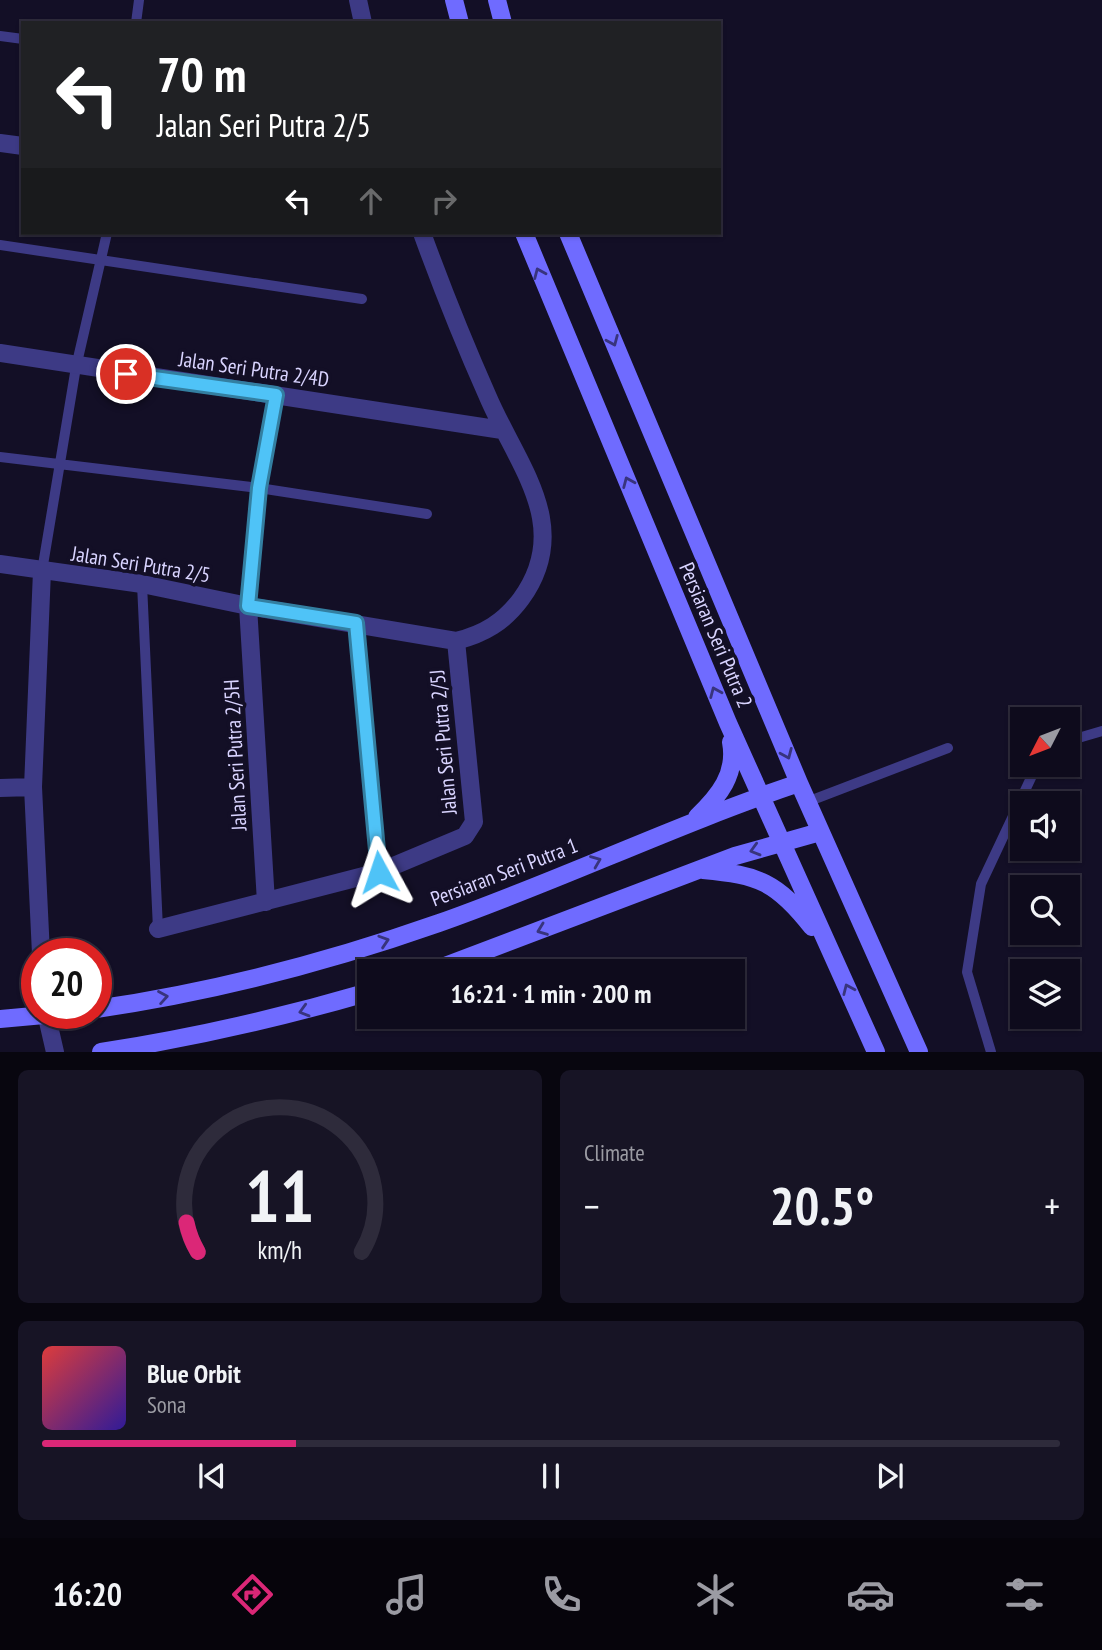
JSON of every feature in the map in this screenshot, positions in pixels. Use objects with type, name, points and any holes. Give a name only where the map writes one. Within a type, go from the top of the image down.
[{"type":"street","points":[[359,0],[363,21]]},
{"type":"street","points":[[454,0],[459,21]]},
{"type":"street","points":[[497,0],[502,21]]},
{"type":"street","points":[[0,143],[21,146]]},
{"type":"street","points":[[423,235],[451,312],[502,430]]},
{"type":"street","name":"Persiaran Seri Putra 2","points":[[525,235],[728,723],[876,1052]]},
{"type":"street","name":"Persiaran Seri Putra 2","points":[[569,235],[807,802],[919,1052]]},
{"type":"street","name":"Jalan Seri Putra 2/4D","points":[[0,353],[502,430]]},
{"type":"street","name":"Jalan Seri Putra 2/5","points":[[0,564],[142,584],[248,606],[456,641],[481,635],[509,615],[531,585],[544,555],[541,513],[524,470],[502,430]]},
{"type":"street","points":[[40,938],[33,787],[42,571]]},
{"type":"street","name":"Jalan Seri Putra 2/5H","points":[[248,606],[266,902]]},
{"type":"street","name":"Jalan Seri Putra 2/5J","points":[[379,872],[466,836],[474,822],[456,641]]},
{"type":"street","points":[[692,822],[721,794],[734,760],[728,723]]},
{"type":"street","name":"Persiaran Seri Putra 1","points":[[112,1006],[289,971],[440,923],[692,822],[799,783]]},
{"type":"street","points":[[0,788],[33,787]]},
{"type":"street","points":[[464,959],[698,870],[821,832]]},
{"type":"street","points":[[698,870],[742,874],[775,887],[798,910],[831,952]]},
{"type":"street","points":[[158,929],[379,872]]},
{"type":"street","points":[[100,1052],[168,1042],[269,1020],[357,995]]},
{"type":"street","points":[[0,1019],[21,1017]]},
{"type":"street","points":[[49,1029],[55,1052]]},
{"type":"lane","points":[[136,21],[139,0]]},
{"type":"lane","points":[[0,36],[21,39]]},
{"type":"lane","points":[[42,571],[76,366],[107,235]]},
{"type":"lane","points":[[0,245],[362,299]]},
{"type":"lane","points":[[248,606],[259,488],[276,395]]},
{"type":"lane","points":[[0,457],[259,488],[427,513]]},
{"type":"lane","points":[[142,584],[158,929]]},
{"type":"lane","points":[[356,623],[379,872]]},
{"type":"lane","points":[[1080,737],[1102,730]]},
{"type":"lane","points":[[807,802],[948,748]]},
{"type":"lane","points":[[991,1052],[967,972],[981,884],[1031,777]]},
{"type":"route","points":[[126,374],[276,395],[259,488],[248,606],[356,623],[379,872]]}]
